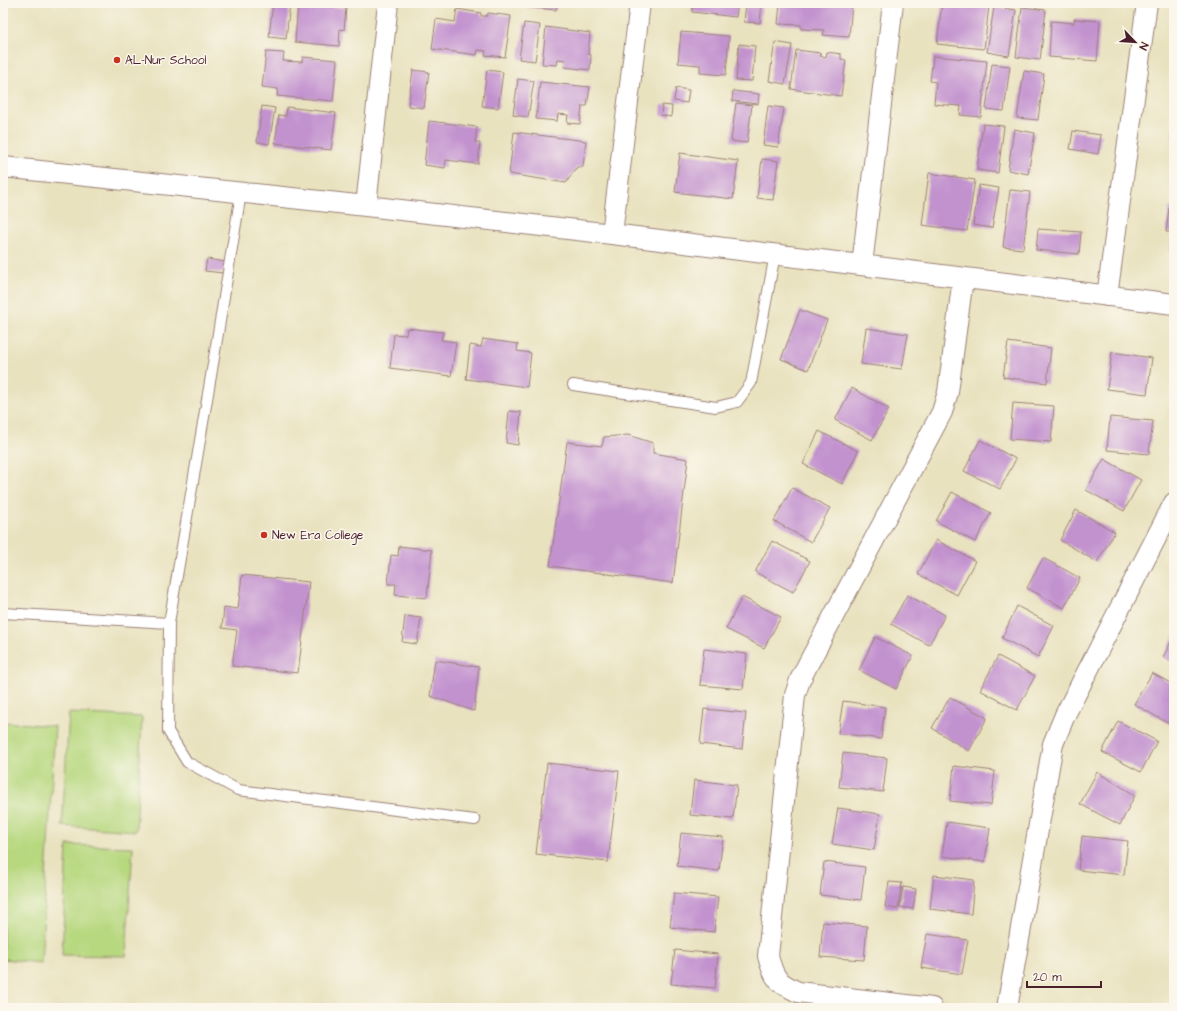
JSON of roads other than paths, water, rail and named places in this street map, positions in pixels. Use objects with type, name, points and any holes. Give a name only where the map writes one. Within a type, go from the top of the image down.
[{"type":"street","points":[[366,206],[388,3]]},
{"type":"street","points":[[612,234],[640,3]]},
{"type":"street","points":[[862,265],[892,3]]},
{"type":"street","points":[[1107,296],[1147,3]]},
{"type":"street","points":[[3,167],[612,234],[1174,304]]},
{"type":"street","points":[[932,1008],[798,992],[782,984],[772,971],[768,956],[795,695],[807,666],[942,412],[948,392],[964,278]]},
{"type":"street","points":[[1007,1008],[1052,744],[1174,503]]},
{"type":"lane","points":[[241,193],[169,623],[168,731],[187,762],[238,790],[475,820]]},
{"type":"lane","points":[[573,385],[716,407],[737,402],[751,383],[775,254]]},
{"type":"lane","points":[[3,612],[169,623]]},
{"type":"place","name":"AL-Nur School","points":[[117,60]]},
{"type":"place","name":"New Era College","points":[[264,535]]}]
